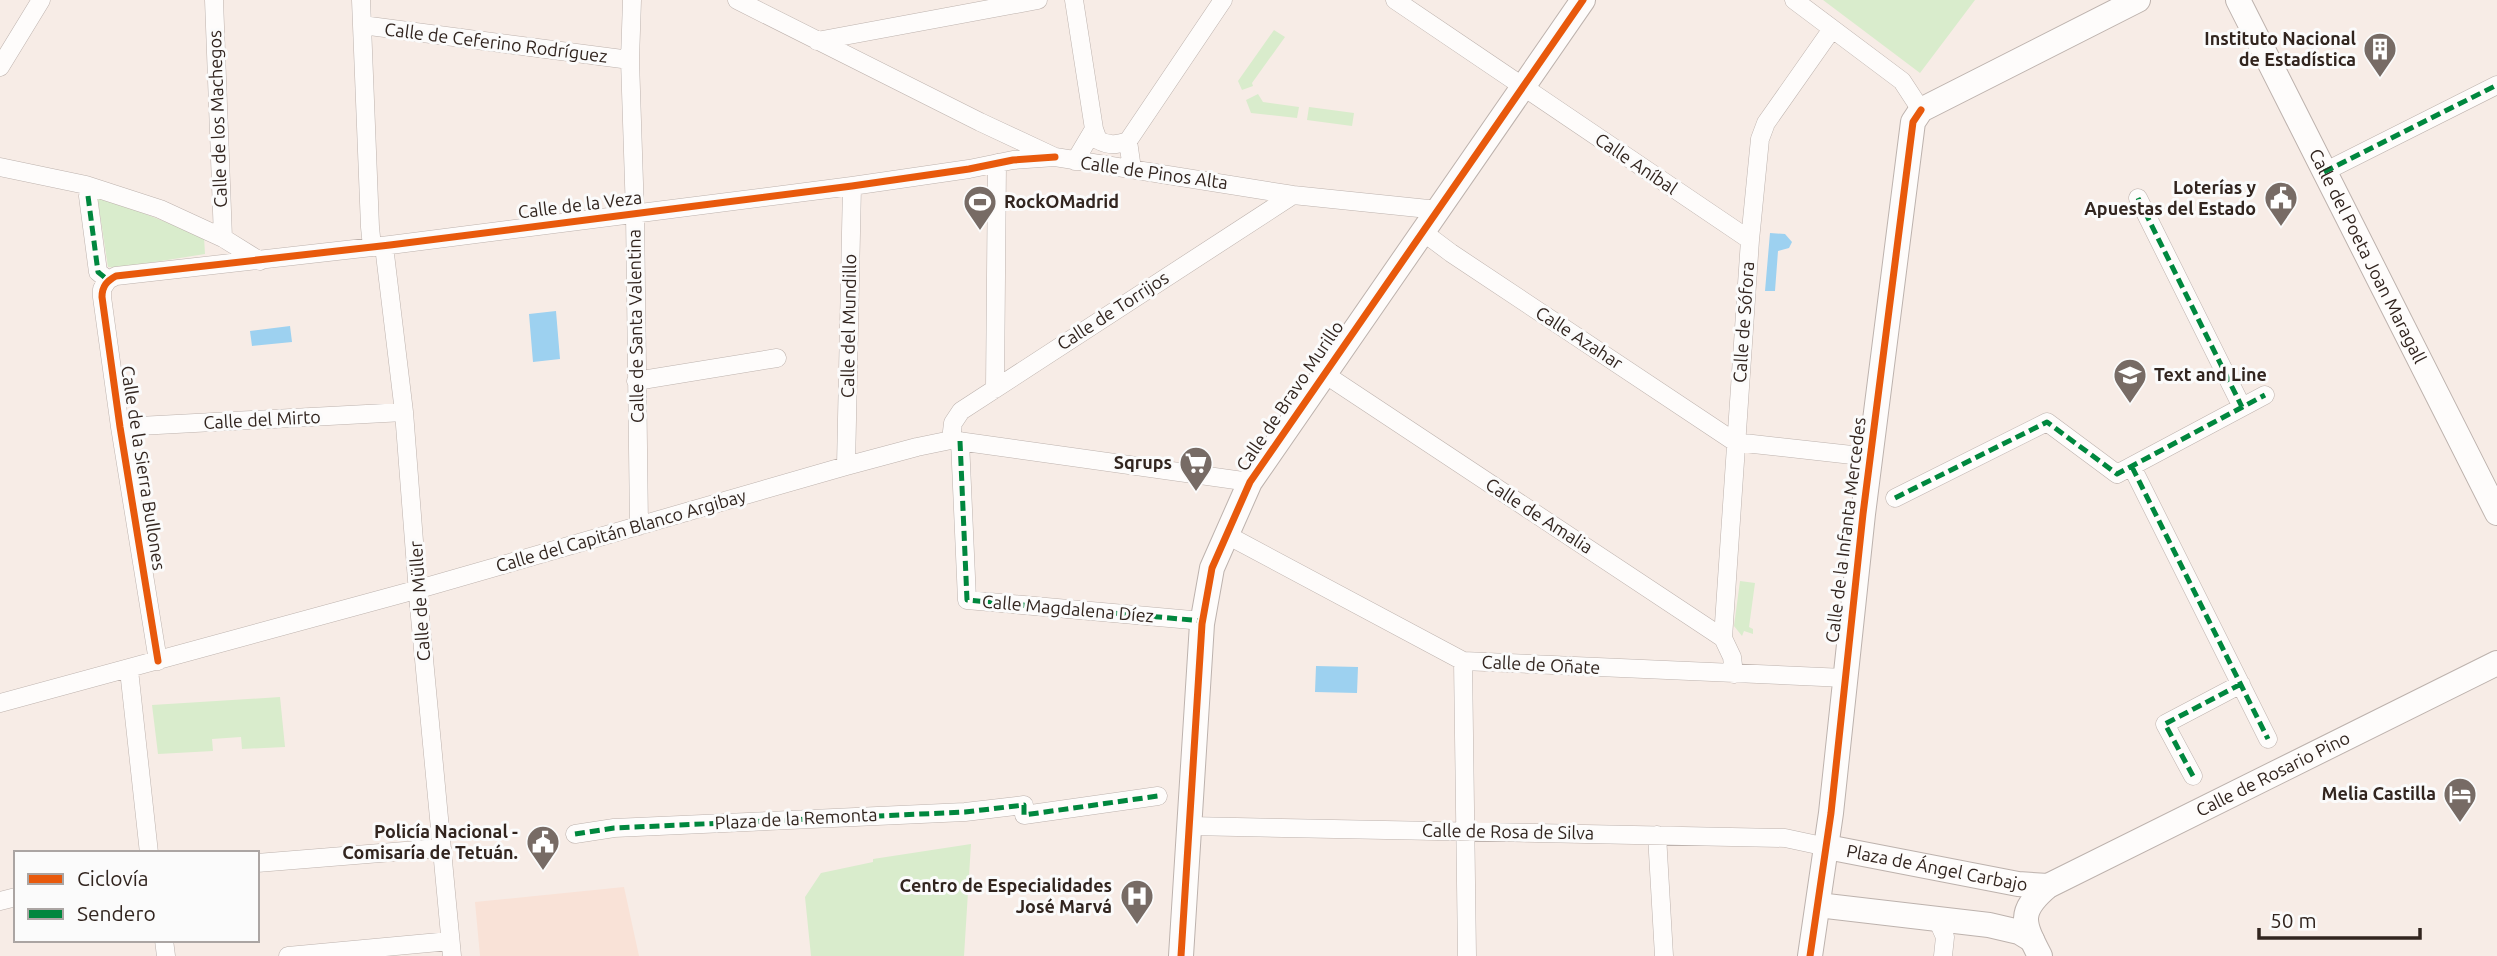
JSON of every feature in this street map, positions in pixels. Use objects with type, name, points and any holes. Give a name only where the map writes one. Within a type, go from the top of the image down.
[{"type":"street","points":[[2,61],[40,0]]},
{"type":"street","name":"Calle de los Machegos","points":[[214,0],[223,238]]},
{"type":"street","name":"Calle de Müller","points":[[361,0],[378,246],[404,412],[451,948]]},
{"type":"street","name":"Calle de Santa Valentina","points":[[632,0],[630,60],[639,526]]},
{"type":"street","name":"Calle de Pinos Alta","points":[[737,0],[1055,157],[1293,195],[1437,210]]},
{"type":"street","points":[[817,41],[1038,0]]},
{"type":"street","points":[[1074,0],[1094,129],[1098,140],[1116,146],[1128,141],[1223,0]]},
{"type":"street","name":"Calle Aníbal","points":[[1395,0],[1750,240]]},
{"type":"street","name":"Calle de Bravo Murillo","points":[[1181,956],[1203,621],[1212,568],[1250,482],[1583,0]]},
{"type":"street","points":[[1794,0],[1902,81],[1922,110],[2138,0]]},
{"type":"street","name":"Calle del Poeta Joan Maragall","points":[[2238,0],[2497,513]]},
{"type":"street","name":"Calle de Ceferino Rodríguez","points":[[362,25],[630,60]]},
{"type":"street","name":"Calle de Sófora","points":[[1723,638],[1750,240],[1762,131],[1832,29]]},
{"type":"street","points":[[2324,172],[2497,85]]},
{"type":"street","name":"Calle de la Infanta Mercedes","points":[[1810,956],[1827,847],[1870,457],[1913,122],[1922,110]]},
{"type":"street","points":[[1075,161],[1094,129]]},
{"type":"street","points":[[1128,141],[1132,169]]},
{"type":"street","name":"Calle de la Veza","points":[[108,280],[116,276],[260,261],[635,214],[852,186],[1013,160],[1055,157]]},
{"type":"street","points":[[995,388],[997,163]]},
{"type":"street","points":[[0,167],[86,185],[160,209],[223,238],[260,261]]},
{"type":"street","name":"Calle del Mundillo","points":[[846,466],[852,186]]},
{"type":"street","name":"Calle de Torrijos","points":[[956,441],[953,423],[961,411],[1293,195]]},
{"type":"street","name":"Calle de la Sierra Bullones","points":[[88,196],[99,272],[108,280],[102,289],[102,297],[158,661]]},
{"type":"street","points":[[2138,198],[2242,407]]},
{"type":"street","name":"Calle Azahar","points":[[1423,232],[1462,261],[1735,442]]},
{"type":"street","points":[[636,381],[777,358]]},
{"type":"street","name":"Calle de Amalia","points":[[1324,373],[1723,638]]},
{"type":"street","points":[[1895,498],[2047,422],[2117,474],[2265,395]]},
{"type":"street","name":"Calle del Mirto","points":[[120,427],[404,412]]},
{"type":"street","name":"Calle del Capitán Blanco Argibay","points":[[0,703],[419,589],[916,447],[956,441],[1250,482]]},
{"type":"street","name":"Calle Magdalena Díez","points":[[956,441],[967,600],[1203,621]]},
{"type":"street","points":[[1735,442],[1870,457]]},
{"type":"street","points":[[2132,467],[2268,739]]},
{"type":"street","name":"Calle de Oñate","points":[[1227,535],[1463,661],[1845,678]]},
{"type":"street","points":[[1723,638],[1732,657],[1734,674]]},
{"type":"street","points":[[1463,661],[1467,956]]},
{"type":"street","name":"Calle de Rosario Pino","points":[[2048,886],[2497,663]]},
{"type":"street","points":[[129,670],[149,851]]},
{"type":"street","points":[[2193,776],[2165,724],[2241,684]]},
{"type":"street","name":"Plaza de la Remonta","points":[[575,834],[614,828],[977,810],[1024,805],[1024,815],[1155,797]]},
{"type":"street","name":"Calle de Rosa de Silva","points":[[1189,826],[1785,838],[1827,847]]},
{"type":"street","points":[[1657,835],[1664,956]]},
{"type":"street","name":"Plaza de Ángel Carbajo","points":[[1827,847],[2018,884],[2048,886]]},
{"type":"street","points":[[259,863],[442,848]]},
{"type":"street","points":[[2036,948],[2026,923],[2026,910],[2031,901],[2048,886]]},
{"type":"street","points":[[1818,905],[2007,928],[2036,948]]},
{"type":"street","points":[[1937,919],[1945,937],[1943,956]]},
{"type":"street","points":[[288,956],[451,948]]},
{"type":"shaded area","points":[[624,887],[639,956],[480,956],[475,902]]},
{"type":"green space","points":[[1823,0],[1975,0],[1920,73]]},
{"type":"green space","points":[[1274,30],[1285,37],[1252,83],[1253,86],[1242,90],[1238,81]]},
{"type":"green space","points":[[1258,94],[1263,102],[1299,107],[1297,118],[1251,113],[1246,100]]},
{"type":"green space","points":[[1309,107],[1354,113],[1352,126],[1307,120]]},
{"type":"green space","points":[[97,195],[204,237],[205,254],[117,268],[108,267]]},
{"type":"green space","points":[[1740,581],[1755,583],[1749,627],[1753,629],[1753,634],[1744,631],[1742,636],[1734,626]]},
{"type":"green space","points":[[280,697],[285,747],[242,749],[241,737],[212,739],[213,751],[158,754],[152,705]]},
{"type":"green space","points":[[971,844],[964,956],[811,956],[805,897],[821,873],[873,862],[873,859]]},
{"type":"water","points":[[1770,233],[1785,234],[1792,242],[1789,248],[1778,251],[1775,291],[1765,291]]},
{"type":"water","points":[[556,311],[560,359],[533,362],[529,314]]},
{"type":"water","points":[[290,326],[292,342],[252,346],[250,331]]},
{"type":"water","points":[[1316,666],[1358,667],[1357,693],[1315,692]]},
{"type":"marked path","points":[[2324,172],[2497,85]]},
{"type":"marked path","points":[[88,196],[98,272],[108,280]]},
{"type":"marked path","points":[[2138,198],[2242,407]]},
{"type":"marked path","points":[[1895,498],[2047,422],[2117,474],[2265,395]]},
{"type":"marked path","points":[[960,441],[967,600],[1203,621]]},
{"type":"marked path","points":[[2132,467],[2268,739]]},
{"type":"marked path","points":[[2193,776],[2165,724],[2241,684]]},
{"type":"marked path","points":[[575,834],[614,828],[965,812],[1024,805],[1024,815],[1158,796]]},
{"type":"cycle path","points":[[1181,956],[1202,624],[1212,568],[1250,482],[1583,0]]},
{"type":"cycle path","points":[[1810,956],[1831,813],[1863,514],[1913,122],[1921,110]]},
{"type":"cycle path","points":[[158,661],[102,297],[106,284],[116,276],[390,245],[852,186],[1013,160],[1055,157]]},
{"type":"place","name":"Instituto Nacional de Estadística","points":[[2380,79]]},
{"type":"place","name":"Loterías y Apuestas del Estado","points":[[2281,228]]},
{"type":"place","name":"RockOMadrid","points":[[980,232]]},
{"type":"place","name":"Text and Line","points":[[2130,405]]},
{"type":"place","name":"Sqrups","points":[[1196,493]]},
{"type":"place","name":"Melia Castilla","points":[[2460,824]]},
{"type":"place","name":"Policía Nacional - Comisaría de Tetuán.","points":[[543,872]]},
{"type":"place","name":"Centro de Especialidades José Marvá","points":[[1137,926]]}]
